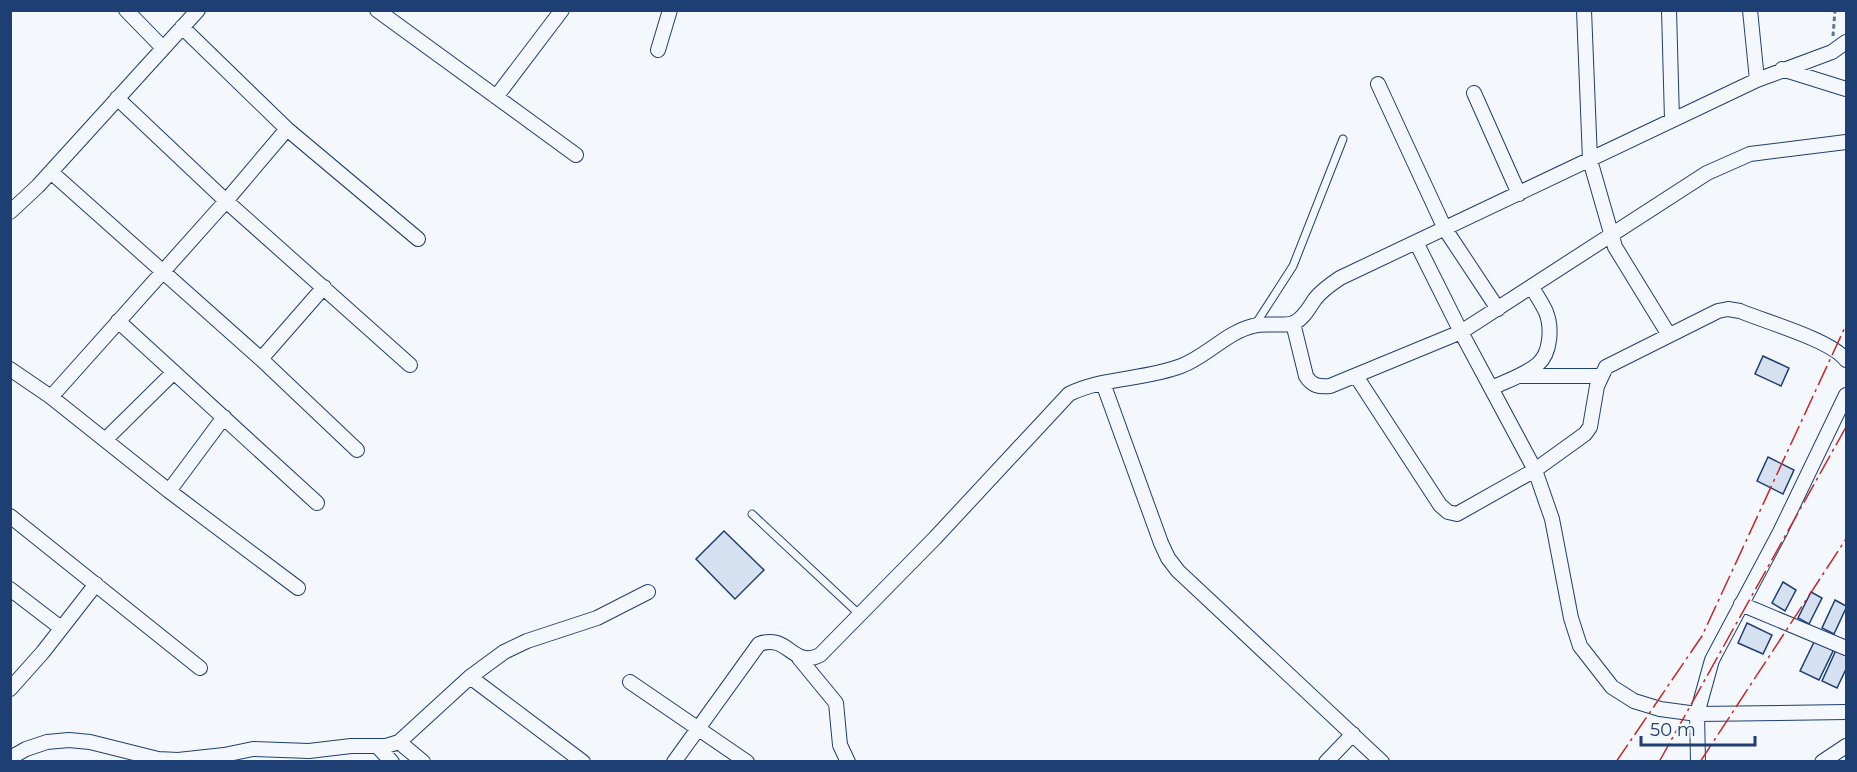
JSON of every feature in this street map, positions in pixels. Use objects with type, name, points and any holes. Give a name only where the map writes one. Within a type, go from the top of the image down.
[{"type":"street","points":[[126,10],[163,48]]},
{"type":"street","points":[[10,212],[51,172],[198,10]]},
{"type":"street","points":[[377,10],[576,155]]},
{"type":"street","points":[[496,97],[562,10]]},
{"type":"street","points":[[658,50],[670,10]]},
{"type":"street","points":[[1584,10],[1590,160],[1611,236],[1622,260],[1669,335]]},
{"type":"street","points":[[1669,10],[1672,120]]},
{"type":"street","points":[[1750,10],[1757,80]]},
{"type":"street","points":[[182,27],[287,129],[418,239]]},
{"type":"street","points":[[799,658],[812,659],[820,654],[935,538],[1069,394],[1085,386],[1177,368],[1194,361],[1245,328],[1261,324],[1289,323],[1309,310],[1316,298],[1340,278],[1757,80],[1832,52],[1846,42]]},
{"type":"street","points":[[1782,69],[1846,88]]},
{"type":"street","points":[[1378,84],[1445,228],[1498,309]]},
{"type":"street","points":[[1474,93],[1519,194]]},
{"type":"street","points":[[117,98],[226,201],[410,364]]},
{"type":"street","points":[[51,397],[226,201],[287,129]]},
{"type":"street","points":[[1289,323],[1302,366],[1310,382],[1319,387],[1330,386],[1461,332],[1707,173],[1727,163],[1750,154],[1846,142]]},
{"type":"street","points":[[51,172],[261,359],[357,450]]},
{"type":"street","points":[[1416,242],[1535,470],[1552,519],[1571,618],[1580,646],[1612,687],[1634,701],[1660,709],[1697,714],[1846,712]]},
{"type":"street","points":[[261,359],[324,287]]},
{"type":"street","points":[[1492,388],[1539,363],[1545,354],[1549,343],[1549,328],[1546,314],[1532,287]]},
{"type":"street","points":[[1356,375],[1440,506],[1448,512],[1457,514],[1535,470],[1585,434],[1590,427],[1600,376],[1606,367],[1718,311],[1728,309],[1740,311],[1827,345],[1842,354],[1846,360]]},
{"type":"street","points":[[118,321],[317,503]]},
{"type":"street","points":[[10,369],[51,397],[169,491],[298,588]]},
{"type":"street","points":[[105,440],[174,372]]},
{"type":"street","points":[[1516,376],[1600,376]]},
{"type":"street","points":[[1103,383],[1168,558],[1178,571],[1382,762]]},
{"type":"street","points":[[1698,762],[1697,714],[1712,660],[1780,532],[1846,395]]},
{"type":"street","points":[[169,491],[224,417]]},
{"type":"street","points":[[10,516],[200,668]]},
{"type":"street","points":[[10,688],[96,584]]},
{"type":"street","points":[[10,589],[61,628]]},
{"type":"street","points":[[10,758],[26,749],[47,742],[69,740],[90,742],[158,760],[199,759],[253,749],[309,751],[351,746],[386,746],[399,742],[470,677],[504,651],[597,618],[648,592]]},
{"type":"street","points":[[1741,604],[1846,648]]},
{"type":"street","points":[[674,762],[759,644],[768,640],[780,643],[799,658],[836,704],[840,745],[848,762]]},
{"type":"street","points":[[470,677],[583,762]]},
{"type":"street","points":[[630,682],[747,762]]},
{"type":"street","points":[[1326,762],[1353,734]]},
{"type":"street","points":[[399,742],[423,762]]},
{"type":"street","points":[[377,746],[392,762]]},
{"type":"street","points":[[1822,762],[1846,746]]},
{"type":"lane","points":[[1261,324],[1293,266],[1343,139]]},
{"type":"lane","points":[[752,514],[859,614]]},
{"type":"path","points":[[1832,52],[1835,10]]},
{"type":"building","points":[[1763,356],[1789,368],[1781,386],[1755,374]]},
{"type":"building","points":[[1768,457],[1794,470],[1783,494],[1757,481]]},
{"type":"building","points":[[724,531],[764,570],[735,599],[696,559]]},
{"type":"building","points":[[1783,582],[1796,590],[1785,611],[1772,603]]},
{"type":"building","points":[[1811,592],[1822,598],[1809,624],[1798,618]]},
{"type":"building","points":[[1835,600],[1846,608],[1834,634],[1822,628]]},
{"type":"building","points":[[1747,623],[1772,635],[1763,654],[1738,643]]},
{"type":"building","points":[[1816,638],[1835,647],[1819,680],[1800,671]]},
{"type":"building","points":[[1837,648],[1846,653],[1846,669],[1837,688],[1822,681]]},
{"type":"power","points":[[1616,762],[1702,636],[1846,325]]},
{"type":"power","points":[[1659,762],[1846,427]]},
{"type":"power","points":[[1700,762],[1846,539]]}]
